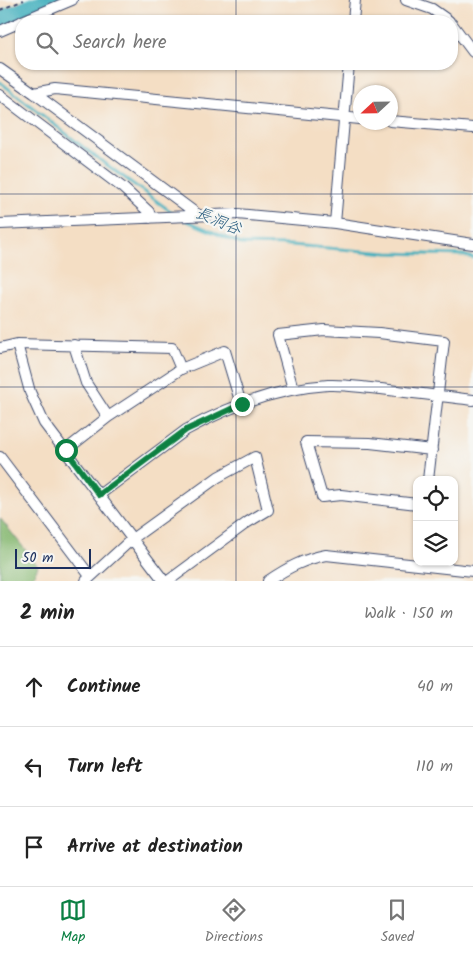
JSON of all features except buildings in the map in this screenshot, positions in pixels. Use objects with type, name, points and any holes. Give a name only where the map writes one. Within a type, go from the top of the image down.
[{"type":"street","points":[[36,15],[72,0]]},
{"type":"street","points":[[354,15],[355,0]]},
{"type":"street","points":[[406,0],[432,9],[441,15]]},
{"type":"street","points":[[0,30],[15,24]]},
{"type":"street","points":[[458,32],[473,52]]},
{"type":"street","points":[[0,68],[197,214]]},
{"type":"street","points":[[334,223],[348,70]]},
{"type":"street","points":[[34,92],[55,89],[353,118]]},
{"type":"street","points":[[0,96],[123,188],[149,212],[150,218]]},
{"type":"street","points":[[398,122],[473,128]]},
{"type":"street","points":[[0,224],[150,218],[197,214],[283,217],[473,244]]},
{"type":"street","points":[[292,389],[278,335],[333,330],[379,333],[444,342],[429,476]]},
{"type":"street","points":[[17,344],[22,368],[44,423],[164,581]]},
{"type":"street","points":[[0,348],[17,344],[172,348],[181,369]]},
{"type":"street","points":[[74,345],[86,383],[108,418]]},
{"type":"street","points":[[66,450],[108,418],[181,369],[225,351],[242,404]]},
{"type":"street","points":[[99,495],[186,430],[242,404],[292,389],[329,385],[473,400]]},
{"type":"street","points":[[413,504],[341,495],[322,497],[306,442],[370,443],[432,450]]},
{"type":"street","points":[[0,457],[88,578],[132,538],[218,477],[255,457],[268,510],[248,522],[168,581]]},
{"type":"street","points":[[268,581],[291,566],[308,558],[326,555],[413,563]]},
{"type":"street","points":[[439,566],[473,571]]},
{"type":"path","points":[[0,10],[24,0]]},
{"type":"green space","points":[[0,518],[38,566],[31,581],[0,581]]},
{"type":"waterway","points":[[0,20],[50,0]]},
{"type":"waterway","name":"長洞谷","points":[[0,82],[92,154],[173,213]]},
{"type":"waterway","name":"長洞谷","points":[[185,220],[241,244],[291,245],[388,253],[463,255],[473,258]]},
{"type":"route","points":[[66,450],[99,495],[186,430],[242,404]]}]
